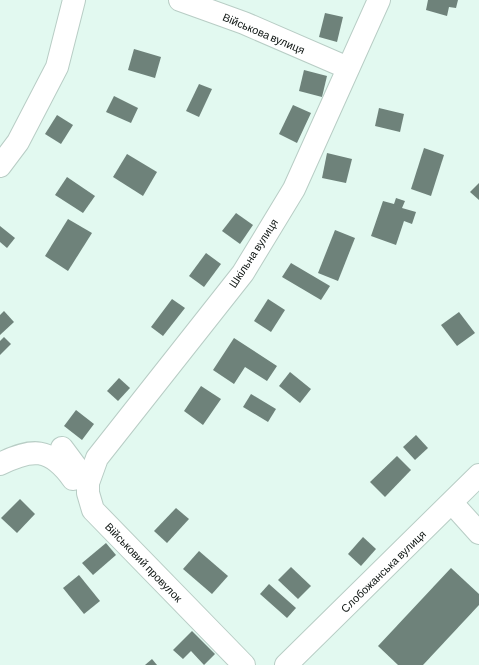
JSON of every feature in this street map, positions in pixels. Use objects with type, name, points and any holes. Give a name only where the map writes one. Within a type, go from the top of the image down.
[{"type":"street","points":[[0,166],[18,142],[57,67],[74,0]]},
{"type":"street","name":"Військова вулиця","points":[[180,0],[244,22],[348,68]]},
{"type":"street","name":"Шкільна вулиця","points":[[88,483],[98,458],[243,272],[294,190],[379,0]]},
{"type":"street","name":"Військовий провулок","points":[[62,448],[88,483],[88,493],[93,510],[244,665]]},
{"type":"street","points":[[0,464],[28,452],[40,453],[54,460],[69,473],[93,510]]},
{"type":"street","name":"Слобожанська вулиця","points":[[286,665],[479,475]]},
{"type":"street","points":[[452,503],[479,533]]},
{"type":"building","points":[[428,0],[458,0],[456,8],[449,7],[447,16],[426,10]]},
{"type":"building","points":[[325,13],[343,17],[337,42],[319,37]]},
{"type":"building","points":[[134,49],[161,57],[155,78],[128,70]]},
{"type":"building","points":[[304,70],[327,76],[322,97],[299,91]]},
{"type":"building","points":[[199,84],[212,89],[199,117],[186,111]]},
{"type":"building","points":[[114,96],[138,108],[131,123],[106,112]]},
{"type":"building","points":[[293,105],[311,113],[297,143],[279,134]]},
{"type":"building","points":[[379,108],[404,114],[400,132],[375,126]]},
{"type":"building","points":[[57,115],[73,125],[61,144],[45,134]]},
{"type":"building","points":[[424,148],[444,155],[431,196],[411,189]]},
{"type":"building","points":[[327,153],[352,159],[346,183],[322,178]]},
{"type":"building","points":[[127,154],[157,172],[143,196],[113,177]]},
{"type":"building","points":[[67,177],[95,196],[83,213],[55,195]]},
{"type":"building","points":[[479,183],[479,200],[470,192]]},
{"type":"building","points":[[396,198],[405,201],[402,208],[416,212],[412,224],[404,221],[396,245],[371,236],[383,201],[394,204]]},
{"type":"building","points":[[236,213],[253,225],[240,244],[222,231]]},
{"type":"building","points":[[68,219],[92,233],[68,271],[45,256]]},
{"type":"building","points":[[0,226],[15,238],[7,248],[0,242]]},
{"type":"building","points":[[335,230],[355,238],[338,281],[318,273]]},
{"type":"building","points":[[206,253],[221,264],[204,287],[189,276]]},
{"type":"building","points":[[291,263],[330,286],[321,300],[282,277]]},
{"type":"building","points":[[172,299],[185,308],[163,336],[151,327]]},
{"type":"building","points":[[268,299],[285,310],[271,332],[254,321]]},
{"type":"building","points":[[4,311],[14,322],[0,335],[0,315]]},
{"type":"building","points":[[459,312],[475,333],[457,346],[441,325]]},
{"type":"building","points":[[4,337],[11,344],[0,355],[0,341]]},
{"type":"building","points":[[234,338],[277,366],[267,381],[245,367],[234,384],[213,370]]},
{"type":"building","points":[[290,372],[311,389],[300,403],[279,386]]},
{"type":"building","points":[[119,378],[130,388],[118,401],[107,391]]},
{"type":"building","points":[[201,386],[221,399],[203,425],[184,411]]},
{"type":"building","points":[[251,394],[276,409],[268,422],[243,407]]},
{"type":"building","points":[[76,410],[94,424],[82,440],[64,426]]},
{"type":"building","points":[[416,435],[428,448],[415,460],[403,447]]},
{"type":"building","points":[[397,456],[411,470],[385,497],[370,482]]},
{"type":"building","points":[[20,499],[35,514],[17,533],[1,518]]},
{"type":"building","points":[[176,508],[189,519],[167,543],[154,531]]},
{"type":"building","points":[[363,537],[376,549],[361,566],[348,554]]},
{"type":"building","points":[[106,543],[116,555],[93,575],[82,563]]},
{"type":"building","points":[[199,551],[228,576],[212,594],[183,569]]},
{"type":"building","points":[[291,567],[311,586],[298,599],[278,580]]},
{"type":"building","points":[[451,568],[479,594],[479,605],[423,665],[398,665],[378,646]]},
{"type":"building","points":[[79,575],[100,601],[84,614],[63,588]]},
{"type":"building","points":[[269,584],[296,608],[287,618],[260,594]]},
{"type":"building","points":[[192,631],[215,654],[204,665],[191,651],[183,659],[173,650]]},
{"type":"building","points":[[152,659],[157,665],[145,665]]}]
